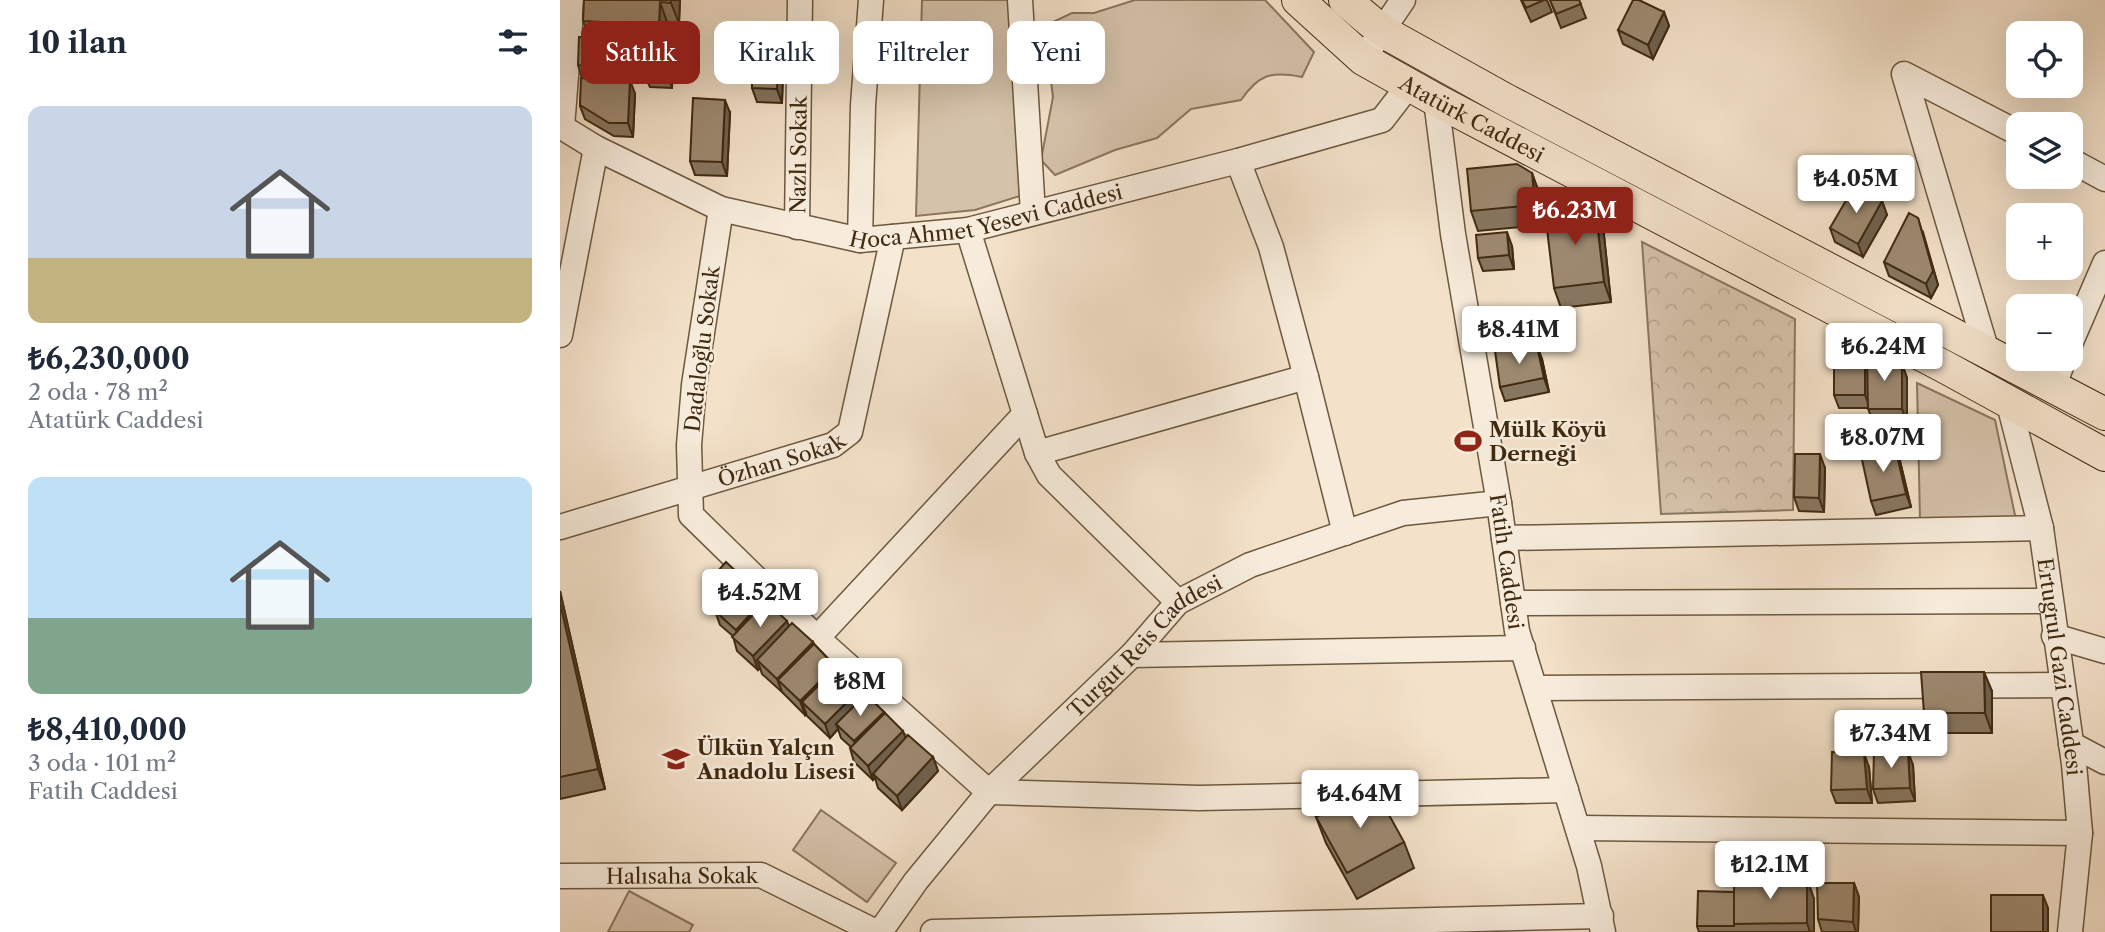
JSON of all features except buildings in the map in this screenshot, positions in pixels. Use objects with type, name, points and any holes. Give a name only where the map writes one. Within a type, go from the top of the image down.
[{"type":"main road","name":"Atatürk Caddesi","points":[[1298,0],[1363,59],[1423,93],[1945,367],[2105,455]]},
{"type":"main road","points":[[1345,0],[1382,32],[1987,352],[2059,373],[2105,414]]},
{"type":"street","points":[[561,127],[572,0]]},
{"type":"street","name":"Nazlı Sokak","points":[[797,226],[800,0]]},
{"type":"street","points":[[860,240],[863,105],[871,0]]},
{"type":"street","points":[[1020,0],[1033,214]]},
{"type":"street","points":[[1363,59],[1404,0]]},
{"type":"street","points":[[1987,352],[1904,74],[2006,127]]},
{"type":"street","name":"Hoca Ahmet Yesevi Caddesi","points":[[561,127],[596,148],[720,209],[860,240],[968,230],[1238,161],[1382,120],[1423,93]]},
{"type":"street","name":"Fatih Caddesi","points":[[1423,93],[1453,234],[1499,503],[1513,603],[1523,648],[1578,828],[1602,924]]},
{"type":"street","points":[[560,335],[596,148]]},
{"type":"street","points":[[1238,161],[1271,247],[1345,533]]},
{"type":"street","points":[[2083,167],[2105,179]]},
{"type":"street","name":"Dadaloğlu Sokak","points":[[720,209],[694,384],[690,445],[691,515],[817,638],[989,792]]},
{"type":"street","points":[[968,230],[1037,453],[1049,475],[1178,602]]},
{"type":"street","name":"Özhan Sokak","points":[[560,527],[833,445],[849,432],[892,237]]},
{"type":"street","points":[[2083,314],[2105,263]]},
{"type":"street","points":[[1037,453],[1306,377]]},
{"type":"street","name":"Ertugrul Gazi Caddesi","points":[[2010,404],[2041,528],[2049,601],[2071,744],[2080,833],[2070,932]]},
{"type":"street","points":[[817,638],[1025,414]]},
{"type":"street","name":"Turgut Reis Caddesi","points":[[878,932],[989,792],[1132,655],[1178,602],[1250,565],[1403,513],[1499,503]]},
{"type":"street","points":[[1504,538],[2041,528]]},
{"type":"street","points":[[1513,603],[2049,601]]},
{"type":"street","points":[[2054,636],[2105,651]]},
{"type":"street","points":[[1132,655],[1523,648]]},
{"type":"street","points":[[1535,688],[2062,685]]},
{"type":"street","points":[[2071,744],[2105,762]]},
{"type":"street","points":[[989,792],[1199,797],[1566,790]]},
{"type":"street","points":[[1578,828],[2080,833]]},
{"type":"street","name":"Halısaha Sokak","points":[[560,876],[761,875],[878,932]]},
{"type":"street","points":[[933,932],[1602,924]]},
{"type":"green space","points":[[922,0],[1011,0],[1012,21],[1007,21],[1007,84],[1016,84],[1023,195],[975,210],[916,216],[920,84],[993,84],[993,21],[921,21]]},
{"type":"green space","points":[[1135,0],[1265,0],[1314,52],[1302,77],[1282,74],[1267,76],[1254,85],[1241,100],[1191,109],[1157,138],[1115,150],[1055,175],[1041,160],[1053,97],[1051,84],[1105,84],[1105,21],[1055,21],[1072,13],[1094,13]]},
{"type":"green space","points":[[1642,242],[1795,319],[1793,510],[1661,514]]},
{"type":"green space","points":[[1917,383],[1995,420],[2016,520],[1920,519]]},
{"type":"green space","points":[[821,810],[896,863],[867,902],[793,850]]},
{"type":"green space","points":[[629,891],[693,925],[689,932],[608,932]]},
{"type":"place","name":"Mülk Köyü Derneği","points":[[1468,441]]},
{"type":"place","name":"Ülkün Yalçın Anadolu Lisesi","points":[[676,759]]}]
